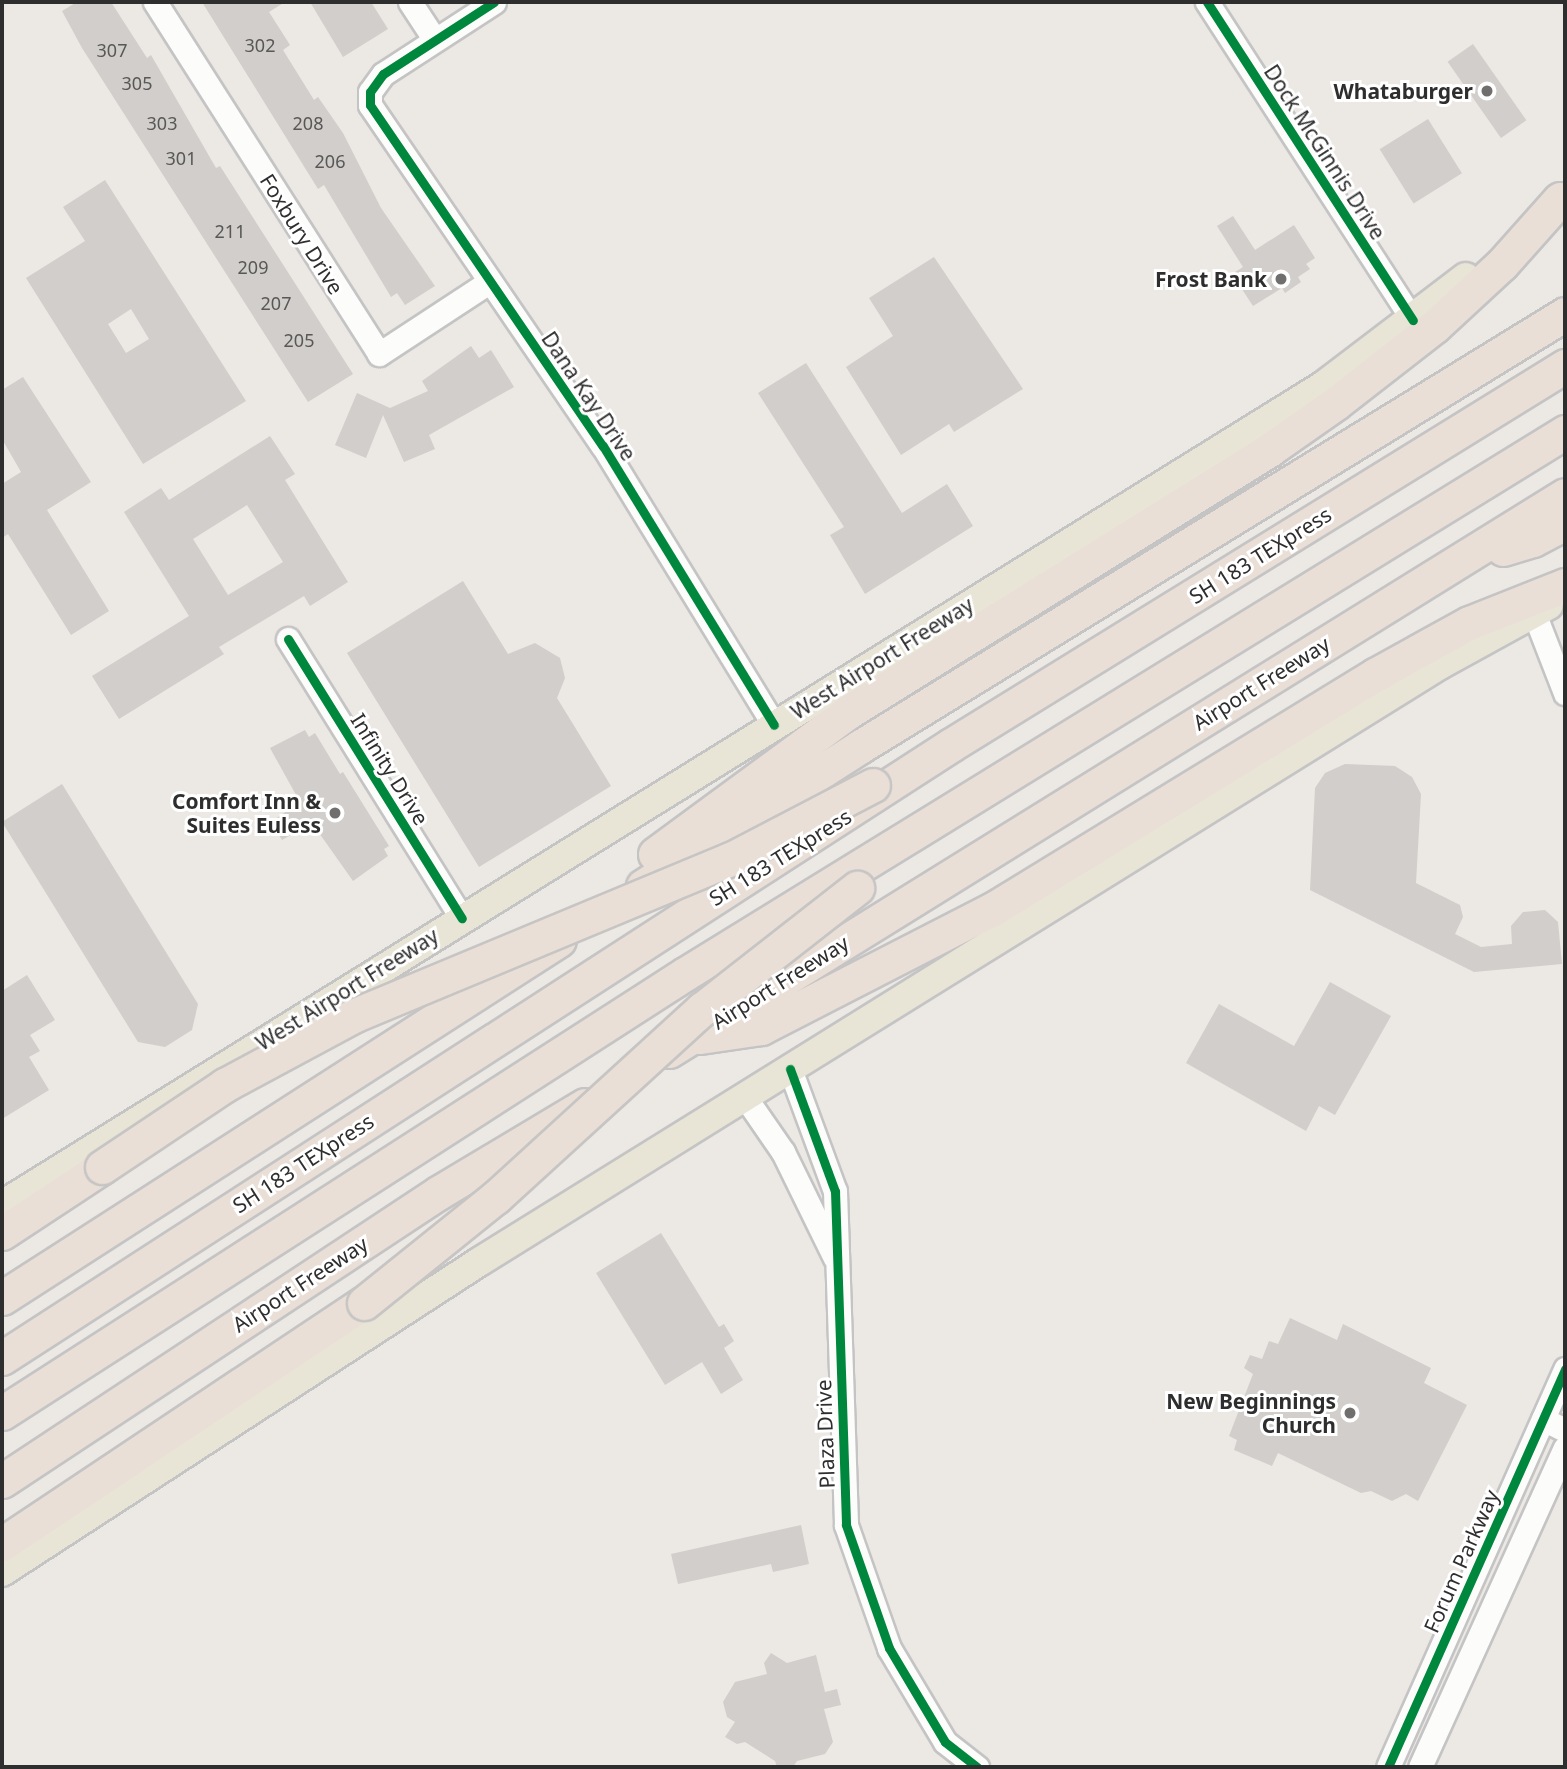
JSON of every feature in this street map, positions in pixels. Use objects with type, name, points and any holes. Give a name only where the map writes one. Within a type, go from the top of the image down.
[{"type":"highway","points":[[589,921],[659,849],[850,711],[1269,450],[1336,403],[1435,326],[1502,264],[1563,197]]},
{"type":"highway","points":[[2,1298],[861,746],[1565,314]]},
{"type":"highway","name":"SH 183 TEXpress","points":[[2,1358],[877,790],[1565,366]]},
{"type":"highway","points":[[2,1544],[364,1303],[496,1198],[702,1009],[906,838],[1565,432]]},
{"type":"highway","name":"Airport Freeway","points":[[2,1481],[438,1193],[1446,565],[1565,495]]},
{"type":"highway","points":[[1446,565],[1534,540],[1565,523]]},
{"type":"highway","points":[[687,1039],[761,1028],[993,909],[1375,675],[1469,624],[1565,584]]},
{"type":"highway","points":[[2,1233],[225,1085],[353,1016],[731,859],[877,790]]},
{"type":"highway","points":[[10,1410],[685,974],[852,881]]},
{"type":"main road","name":"West Airport Freeway","points":[[2,1205],[1318,389],[1413,320],[1563,197]]},
{"type":"main road","points":[[2,1572],[468,1270],[745,1097],[1440,665],[1565,597]]},
{"type":"street","name":"Foxbury Drive","points":[[155,2],[379,355],[489,282]]},
{"type":"street","points":[[410,2],[435,40],[494,2]]},
{"type":"street","name":"Dock McGinnis Drive","points":[[1207,2],[1413,320]]},
{"type":"street","name":"Dana Kay Drive","points":[[435,40],[383,74],[370,92],[375,117],[603,446],[774,726]]},
{"type":"street","points":[[1534,613],[1565,693]]},
{"type":"street","name":"Infinity Drive","points":[[288,639],[462,918]]},
{"type":"street","name":"Plaza Drive","points":[[790,1069],[835,1191],[846,1525],[889,1648],[945,1742],[977,1767]]},
{"type":"street","name":"Plaza Drive","points":[[745,1097],[783,1152],[837,1262]]},
{"type":"street","name":"Forum Parkway","points":[[1388,1767],[1565,1369]]},
{"type":"street","points":[[1543,1419],[1565,1430]]},
{"type":"street","points":[[1420,1767],[1565,1448]]},
{"type":"building","points":[[77,2],[111,2],[147,58],[151,55],[216,168],[220,166],[353,374],[308,402],[82,48],[62,11]]},
{"type":"building","points":[[202,2],[285,2],[269,12],[290,45],[283,50],[314,100],[318,97],[343,133],[381,208],[435,286],[405,305],[397,293],[391,297],[324,185],[318,189]]},
{"type":"building","points":[[310,2],[371,2],[388,29],[343,57]]},
{"type":"building","name":"Whataburger","points":[[1473,44],[1526,120],[1501,138],[1448,62]]},
{"type":"building","points":[[1428,119],[1462,173],[1414,203],[1380,149]]},
{"type":"building","points":[[105,180],[246,401],[143,464],[26,278],[85,241],[63,207]],"holes":[[[131,309],[149,339],[126,353],[108,324]]]},
{"type":"building","points":[[1233,216],[1255,250],[1294,225],[1315,258],[1306,264],[1310,269],[1298,277],[1301,282],[1285,293],[1282,288],[1253,306],[1232,274],[1243,267],[1217,226]]},
{"type":"building","points":[[934,257],[1023,389],[954,432],[949,424],[901,455],[846,367],[893,336],[869,298]]},
{"type":"building","points":[[471,346],[479,358],[491,350],[514,387],[429,435],[435,449],[404,462],[383,415],[366,458],[335,445],[357,393],[390,408],[428,391],[422,381]]},
{"type":"building","points":[[806,363],[902,513],[947,484],[973,526],[865,594],[830,535],[844,527],[758,393]]},
{"type":"building","points":[[23,377],[91,482],[47,510],[109,611],[71,635],[8,534],[2,538],[2,484],[21,472],[2,439],[2,390]]},
{"type":"building","points":[[270,436],[295,474],[285,480],[348,582],[310,606],[304,596],[219,647],[224,654],[119,719],[92,676],[189,616],[124,512],[161,488],[169,500]],"holes":[[[247,505],[283,562],[228,595],[193,539]]]},
{"type":"building","points":[[463,581],[508,654],[535,643],[560,658],[565,678],[557,698],[611,786],[479,867],[347,653]]},
{"type":"building","name":"Comfort Inn & Suites Euless","points":[[305,730],[309,737],[315,733],[389,846],[384,849],[388,856],[353,881],[312,823],[282,840],[271,822],[300,802],[270,748]]},
{"type":"building","points":[[1345,764],[1395,766],[1412,777],[1421,794],[1416,883],[1460,905],[1463,917],[1455,934],[1481,947],[1512,944],[1511,926],[1523,912],[1545,910],[1558,922],[1562,964],[1474,972],[1310,890],[1315,788],[1325,773]]},
{"type":"building","points":[[62,784],[198,1004],[192,1030],[165,1047],[138,1042],[2,822]]},
{"type":"building","points":[[27,975],[55,1020],[30,1035],[40,1051],[29,1057],[49,1090],[2,1119],[2,991]]},
{"type":"building","points":[[1330,982],[1391,1016],[1335,1115],[1319,1106],[1306,1131],[1186,1063],[1219,1004],[1294,1046]]},
{"type":"building","points":[[661,1233],[719,1327],[724,1324],[734,1341],[724,1348],[743,1380],[721,1394],[702,1362],[665,1385],[596,1273]]},
{"type":"building","name":"New Beginnings Church","points":[[1290,1318],[1337,1340],[1343,1324],[1431,1368],[1424,1383],[1467,1405],[1418,1501],[1406,1494],[1392,1501],[1371,1491],[1361,1493],[1278,1453],[1272,1466],[1234,1450],[1237,1440],[1229,1436],[1253,1374],[1244,1368],[1250,1355],[1262,1359],[1269,1341],[1278,1344]]},
{"type":"building","points":[[801,1525],[809,1564],[773,1572],[771,1564],[678,1584],[671,1554]]},
{"type":"building","points":[[771,1653],[787,1663],[816,1655],[825,1692],[837,1689],[841,1705],[824,1709],[833,1742],[825,1754],[797,1761],[793,1767],[777,1767],[775,1761],[745,1742],[737,1744],[725,1737],[735,1722],[727,1717],[723,1702],[735,1682],[767,1674],[764,1663]]},
{"type":"cycle path","points":[[494,2],[383,74],[370,92],[370,105],[603,446],[774,725]]},
{"type":"cycle path","points":[[1207,2],[1413,320]]},
{"type":"cycle path","points":[[288,639],[462,918]]},
{"type":"cycle path","points":[[790,1069],[835,1191],[846,1525],[889,1648],[945,1742],[977,1767]]},
{"type":"cycle path","points":[[1388,1767],[1565,1369]]},
{"type":"place","name":"Whataburger","points":[[1487,91]]},
{"type":"place","name":"Frost Bank","points":[[1281,279]]},
{"type":"place","name":"Comfort Inn & Suites Euless","points":[[335,813]]},
{"type":"place","name":"New Beginnings Church","points":[[1350,1413]]}]
